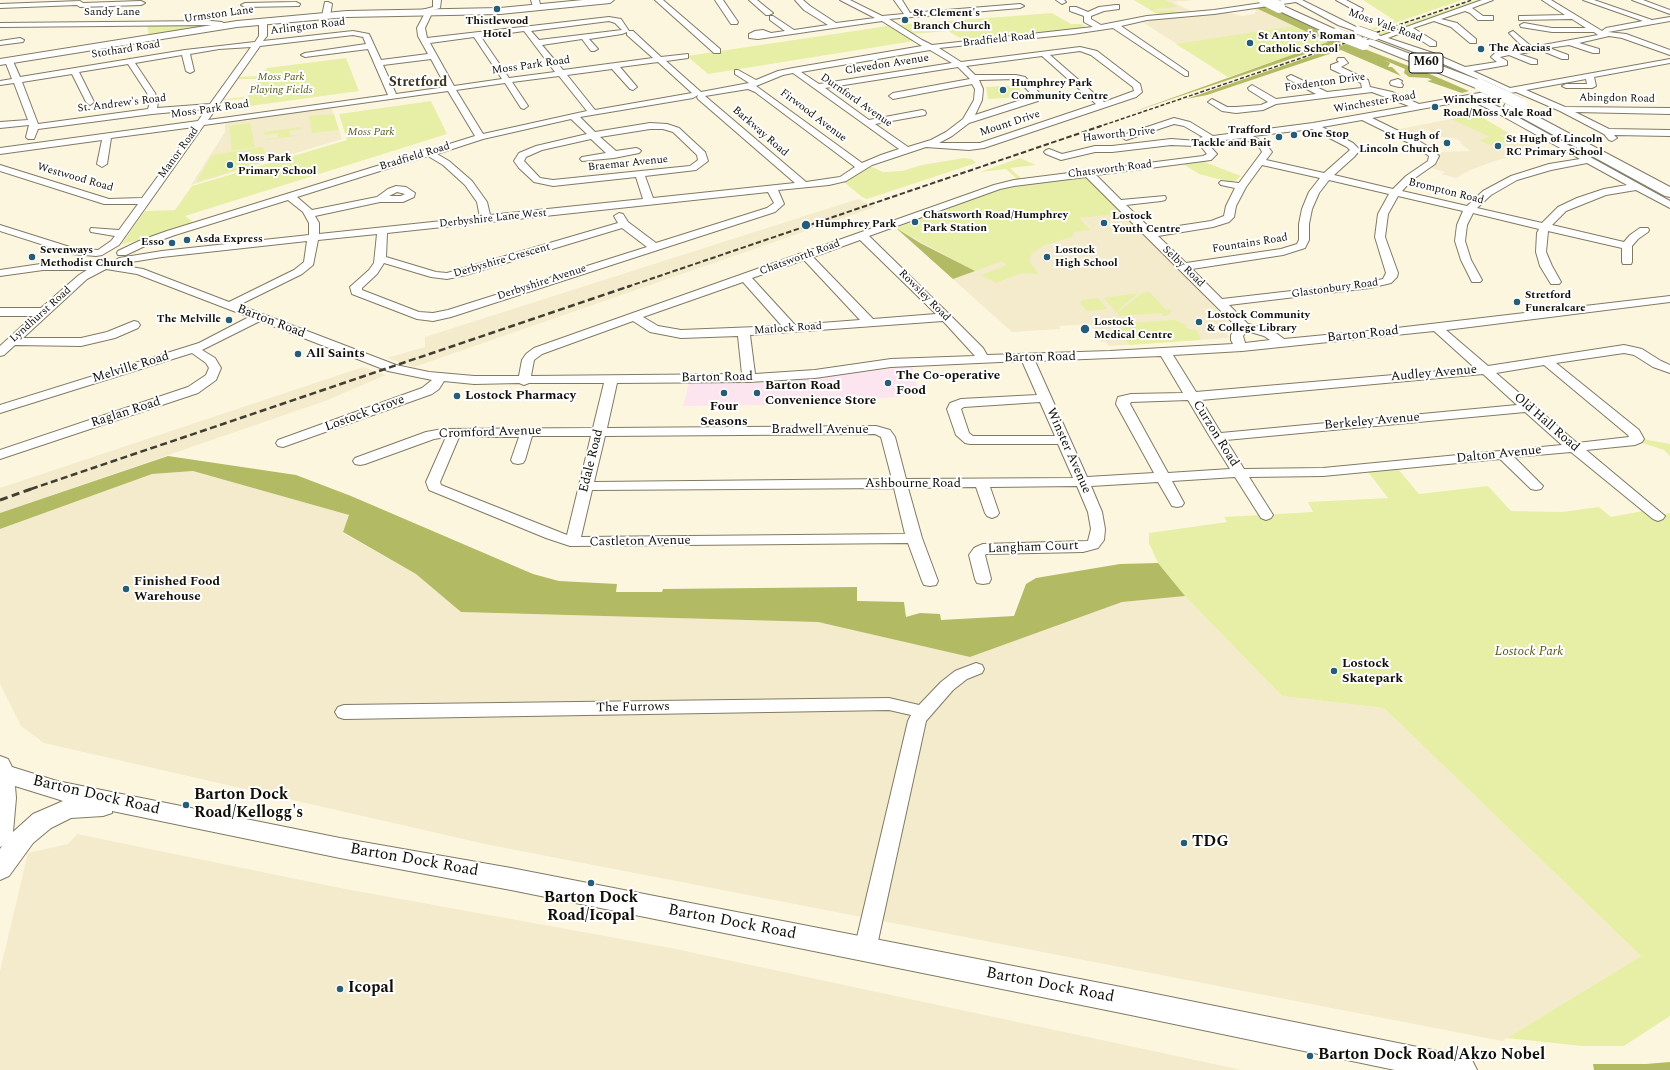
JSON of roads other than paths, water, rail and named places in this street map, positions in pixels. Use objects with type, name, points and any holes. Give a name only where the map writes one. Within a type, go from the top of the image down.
[{"type":"highway","name":"M60","points":[[1265,0],[1288,3],[1342,33],[1373,40],[1474,90],[1516,105],[1560,124],[1670,183]]},
{"type":"highway","name":"M60","points":[[1516,105],[1591,156],[1670,197]]},
{"type":"highway","name":"M60","points":[[1591,156],[1670,193]]},
{"type":"main road","name":"Urmston Lane","points":[[5,62],[223,26],[266,21],[326,16],[428,13],[536,4],[610,0]]},
{"type":"main road","name":"Barton Dock Road","points":[[1,769],[57,790],[340,848],[510,879],[1126,1001],[1462,1070]]},
{"type":"main road","points":[[0,837],[4,813],[1,769]]},
{"type":"main road","points":[[0,869],[24,836],[51,816],[76,808],[132,805]]},
{"type":"street","points":[[412,13],[436,8],[437,0]]},
{"type":"street","points":[[659,0],[716,51]]},
{"type":"street","points":[[718,0],[734,22]]},
{"type":"street","points":[[753,0],[792,32]]},
{"type":"street","points":[[799,0],[807,8],[835,26]]},
{"type":"street","points":[[844,0],[881,18],[960,64],[974,80],[978,89],[978,100],[972,113],[949,134],[927,145],[884,157],[862,168]]},
{"type":"street","points":[[898,0],[908,15]]},
{"type":"street","points":[[770,35],[881,18],[960,8],[1017,6],[1008,0]]},
{"type":"street","points":[[1241,0],[1252,6]]},
{"type":"street","points":[[1340,0],[1359,9]]},
{"type":"street","points":[[1373,40],[1489,0]]},
{"type":"street","points":[[1546,0],[1598,33],[1619,44]]},
{"type":"street","points":[[1587,0],[1652,22]]},
{"type":"street","points":[[1636,0],[1670,12]]},
{"type":"street","points":[[0,6],[80,2],[141,3]]},
{"type":"street","points":[[52,24],[68,15],[80,2]]},
{"type":"street","name":"Bradfield Road","points":[[118,254],[143,243],[427,152],[481,137],[573,116],[699,95],[751,84],[774,75],[793,70],[932,47],[1100,28],[1114,26],[1127,21],[1147,18],[1288,3]]},
{"type":"street","name":"Moss Vale Road","points":[[1288,3],[1358,30],[1373,40],[1419,51],[1563,109],[1609,135],[1670,133]]},
{"type":"street","name":"Manor Road","points":[[118,254],[122,233],[200,123],[214,106],[264,33],[266,21],[274,4]]},
{"type":"street","points":[[245,5],[296,4]]},
{"type":"street","points":[[326,16],[328,4]]},
{"type":"street","points":[[1073,9],[1088,15],[1102,9],[1116,7]]},
{"type":"street","points":[[1465,8],[1473,11],[1481,18],[1490,18]]},
{"type":"street","points":[[428,13],[421,28],[421,34],[451,89],[477,133],[481,137]]},
{"type":"street","points":[[1088,15],[1087,20],[1100,28]]},
{"type":"street","points":[[1575,17],[1523,21],[1552,30],[1623,36],[1670,52]]},
{"type":"street","name":"Barkway Road","points":[[425,42],[525,28],[611,19],[618,21],[626,32],[804,185]]},
{"type":"street","points":[[1434,19],[1454,25],[1473,41]]},
{"type":"street","points":[[1464,70],[1502,63],[1503,62],[1495,57],[1507,54],[1572,42],[1598,33],[1623,27],[1670,19]]},
{"type":"street","points":[[1662,20],[1670,23]]},
{"type":"street","name":"Sandy Lane","points":[[0,25],[211,23],[223,26]]},
{"type":"street","points":[[1114,26],[1185,74]]},
{"type":"street","points":[[1623,27],[1638,32]]},
{"type":"street","points":[[525,28],[560,74],[592,112]]},
{"type":"street","points":[[1407,28],[1433,44]]},
{"type":"street","points":[[536,43],[626,32]]},
{"type":"street","name":"Arlington Road","points":[[256,44],[353,33],[364,35],[393,97]]},
{"type":"street","points":[[1513,33],[1527,47],[1565,57]]},
{"type":"street","points":[[476,35],[524,106]]},
{"type":"street","points":[[584,37],[594,49]]},
{"type":"street","points":[[1557,37],[1596,51]]},
{"type":"street","points":[[0,43],[20,40]]},
{"type":"street","name":"Stothard Road","points":[[0,83],[185,52],[256,44]]},
{"type":"street","points":[[1495,45],[1507,54],[1534,62]]},
{"type":"street","points":[[305,54],[370,46]]},
{"type":"street","name":"Mount Drive","points":[[927,145],[977,147],[1133,95],[1138,92],[1138,88],[1091,51],[1076,50],[1043,53],[960,64]]},
{"type":"street","points":[[185,52],[190,71]]},
{"type":"street","points":[[1043,53],[1102,105]]},
{"type":"street","points":[[378,63],[433,56]]},
{"type":"street","name":"Moss Park Road","points":[[0,151],[685,56]]},
{"type":"street","points":[[130,61],[151,93],[154,102],[152,111]]},
{"type":"street","name":"Winchester Road","points":[[1212,139],[1313,126],[1419,107],[1474,90],[1513,90],[1541,85],[1590,87],[1593,85],[1590,76],[1670,61]]},
{"type":"street","points":[[5,62],[17,80],[33,125],[29,147]]},
{"type":"street","points":[[1346,63],[1329,66],[1365,85],[1392,83]]},
{"type":"street","name":"Clevedon Avenue","points":[[818,87],[960,64]]},
{"type":"street","points":[[615,66],[633,87]]},
{"type":"street","points":[[74,70],[90,102]]},
{"type":"street","name":"Durnford Avenue","points":[[793,70],[906,150]]},
{"type":"street","name":"Firwood Avenue","points":[[738,72],[758,90],[862,168]]},
{"type":"street","points":[[893,96],[974,80],[1016,77],[1022,79],[1038,96],[1035,99],[966,120]]},
{"type":"street","points":[[1297,79],[1325,95]]},
{"type":"street","name":"Foxdenton Drive","points":[[1215,104],[1232,112],[1263,107],[1274,102],[1325,95],[1365,85],[1419,107]]},
{"type":"street","points":[[1253,88],[1274,102]]},
{"type":"street","points":[[1474,90],[1487,104],[1591,156],[1637,187],[1670,205]]},
{"type":"street","name":"St. Andrew's Road","points":[[0,126],[33,125],[152,111],[214,106]]},
{"type":"street","name":"Abingdon Road","points":[[1563,109],[1670,111]]},
{"type":"street","points":[[868,123],[922,113]]},
{"type":"street","points":[[573,116],[595,135],[614,155]]},
{"type":"street","name":"Glastonbury Road","points":[[1219,303],[1370,285],[1387,281],[1391,277],[1392,273],[1380,237],[1381,224],[1388,202],[1395,192],[1409,178],[1432,162],[1434,156],[1421,146],[1362,117]]},
{"type":"street","points":[[1126,137],[1174,121],[1187,124],[1212,139]]},
{"type":"street","name":"Braemar Avenue","points":[[650,126],[664,126],[678,132],[703,156],[701,163],[687,169],[554,183],[537,180],[527,172],[519,161],[522,155],[534,149],[595,135],[650,126]]},
{"type":"street","name":"Fountains Road","points":[[1183,267],[1292,250],[1301,246],[1304,240],[1304,224],[1310,199],[1320,183],[1355,150],[1350,145],[1313,126]]},
{"type":"street","points":[[1149,234],[1213,224],[1226,220],[1229,217],[1231,206],[1241,186],[1265,154],[1266,150],[1245,135]]},
{"type":"street","points":[[102,164],[107,136]]},
{"type":"street","points":[[1194,160],[1203,154],[1195,143],[1200,140],[1212,139]]},
{"type":"street","name":"Chatsworth Road","points":[[524,381],[528,360],[534,354],[745,277],[1005,185],[1088,174],[1177,165],[1211,156],[1212,152],[1203,144],[1212,139]]},
{"type":"street","name":"Haworth Drive","points":[[1049,152],[1062,158],[1095,149],[1112,149],[1171,142],[1195,143]]},
{"type":"street","points":[[585,159],[636,151]]},
{"type":"street","points":[[427,152],[446,163],[465,178],[482,202],[486,220]]},
{"type":"street","points":[[1476,280],[1466,260],[1460,241],[1462,225],[1469,210],[1487,193],[1514,178],[1591,156]]},
{"type":"street","name":"Brompton Road","points":[[1259,162],[1327,176],[1627,246]]},
{"type":"street","name":"Westwood Road","points":[[0,168],[108,202],[145,201]]},
{"type":"street","name":"Derbyshire Lane West","points":[[118,254],[146,256],[159,255],[772,189],[839,181],[862,168]]},
{"type":"street","name":"Selby Road","points":[[1088,174],[1244,327],[1268,333],[1281,343]]},
{"type":"street","points":[[640,175],[649,202]]},
{"type":"street","points":[[1224,183],[1241,186]]},
{"type":"street","points":[[1555,282],[1546,266],[1541,252],[1541,239],[1545,227],[1555,215],[1571,204],[1604,192],[1637,187]]},
{"type":"street","name":"Derbyshire Avenue","points":[[382,231],[380,259],[373,272],[356,287],[356,292],[418,315],[433,317],[451,313],[775,208],[778,206],[779,202],[772,189]]},
{"type":"street","points":[[229,306],[303,269],[308,263],[314,238],[314,227],[310,214],[300,203],[290,196]]},
{"type":"street","points":[[1118,203],[1161,198]]},
{"type":"street","points":[[310,214],[380,199]]},
{"type":"street","points":[[614,206],[624,224],[654,247]]},
{"type":"street","name":"Derbyshire Crescent","points":[[380,259],[395,262],[439,276],[453,276],[624,224]]},
{"type":"street","points":[[0,228],[72,251],[118,254]]},
{"type":"street","points":[[95,230],[108,233],[122,233]]},
{"type":"street","points":[[1627,262],[1627,246],[1634,237],[1644,230]]},
{"type":"street","name":"Rowsley Road","points":[[862,236],[946,317],[979,351],[983,359]]},
{"type":"street","points":[[72,251],[83,266]]},
{"type":"street","points":[[0,272],[45,267],[83,266],[99,252]]},
{"type":"street","name":"Lyndhurst Road","points":[[0,352],[45,312],[83,266],[104,266],[118,254]]},
{"type":"street","name":"Barton Road","points":[[118,254],[137,270]]},
{"type":"street","points":[[137,270],[140,264],[159,255]]},
{"type":"street","points":[[806,256],[870,323]]},
{"type":"street","name":"Barton Road","points":[[104,266],[137,270],[392,368],[440,377],[474,380],[524,381],[749,378],[815,374],[880,364],[1165,353],[1242,347],[1660,304],[1670,299]]},
{"type":"street","points":[[745,277],[792,328]]},
{"type":"street","points":[[1589,315],[1609,309]]},
{"type":"street","points":[[0,312],[45,312]]},
{"type":"street","name":"Melville Road","points":[[0,409],[194,349],[216,340],[259,317]]},
{"type":"street","name":"Matlock Road","points":[[634,317],[654,329],[681,334],[744,332],[946,317]]},
{"type":"street","points":[[12,341],[81,342],[111,335],[134,325]]},
{"type":"street","points":[[1242,347],[1237,340],[1237,335],[1244,327]]},
{"type":"street","name":"Old Hall Road","points":[[1436,327],[1573,447],[1658,516]]},
{"type":"street","points":[[744,332],[749,378]]},
{"type":"street","name":"Raglan Road","points":[[0,455],[193,390],[212,377],[215,368],[211,361],[200,355],[194,349]]},
{"type":"street","name":"Audley Avenue","points":[[1162,477],[1122,401],[1131,398],[1192,396],[1485,370],[1624,349],[1638,352],[1657,364],[1670,369]]},
{"type":"street","name":"Curzon Road","points":[[1165,353],[1266,515]]},
{"type":"street","name":"Winster Avenue","points":[[1027,358],[1082,482],[1096,518],[1097,534],[1093,545]]},
{"type":"street","name":"Dalton Avenue","points":[[1240,473],[1328,472],[1635,441],[1636,437],[1546,361]]},
{"type":"street","name":"Lostock Grove","points":[[283,443],[427,391],[434,386],[440,377]]},
{"type":"street","name":"Edale Road","points":[[570,541],[575,534],[611,380]]},
{"type":"street","points":[[1044,398],[961,403],[956,405],[954,409],[963,435],[967,439],[1063,440]]},
{"type":"street","name":"Berkeley Avenue","points":[[1217,437],[1528,408]]},
{"type":"street","name":"Bradwell Avenue","points":[[599,432],[876,430],[885,433],[888,437],[914,538],[930,581]]},
{"type":"street","points":[[518,460],[527,432]]},
{"type":"street","name":"Cromford Avenue","points":[[360,461],[432,435],[454,433],[599,432]]},
{"type":"street","name":"Castleton Avenue","points":[[454,433],[433,482],[434,487],[544,532],[570,541],[914,538]]},
{"type":"street","points":[[1503,454],[1536,486]]},
{"type":"street","name":"Ashbourne Road","points":[[586,486],[1082,482],[1240,473]]},
{"type":"street","points":[[1162,477],[1177,503]]},
{"type":"street","points":[[982,483],[992,513]]},
{"type":"street","name":"Langham Court","points":[[983,579],[977,555],[979,551],[983,549],[1083,547],[1093,545]]},
{"type":"street","points":[[865,950],[917,720],[922,712],[961,675],[976,669]]},
{"type":"street","name":"The Furrows","points":[[344,712],[889,704],[907,707],[922,712]]},
{"type":"railway","points":[[1098,127],[1472,0]]},
{"type":"railway","points":[[627,287],[1101,126]]},
{"type":"railway","points":[[31,489],[630,286]]},
{"type":"railway","points":[[0,500],[34,488]]},
{"type":"place","name":"Thistlewood Hotel","points":[[497,9]]},
{"type":"place","name":"St. Clement's Branch Church","points":[[905,20]]},
{"type":"place","name":"St Antony's Roman Catholic School","points":[[1250,43]]},
{"type":"place","name":"The Acacias","points":[[1481,49]]},
{"type":"place","name":"Humphrey Park Community Centre","points":[[1003,90]]},
{"type":"place","name":"Winchester Road/Moss Vale Road","points":[[1435,107]]},
{"type":"place","name":"One Stop","points":[[1294,135]]},
{"type":"place","name":"Trafford Tackle and Bait","points":[[1279,137]]},
{"type":"place","name":"St Hugh of Lincoln Church","points":[[1447,143]]},
{"type":"place","name":"St Hugh of Lincoln RC Primary School","points":[[1498,146]]},
{"type":"place","name":"Moss Park Primary School","points":[[230,165]]},
{"type":"place","name":"Chatsworth Road/Humphrey Park Station","points":[[915,222]]},
{"type":"place","name":"Lostock Youth Centre","points":[[1104,223]]},
{"type":"place","name":"Humphrey Park","points":[[806,225]]},
{"type":"place","name":"Asda Express","points":[[187,240]]},
{"type":"place","name":"Esso","points":[[172,243]]},
{"type":"place","name":"Sevenways Methodist Church","points":[[32,257]]},
{"type":"place","name":"Lostock High School","points":[[1047,257]]},
{"type":"place","name":"Stretford Funeralcare","points":[[1517,302]]},
{"type":"place","name":"The Melville","points":[[229,320]]},
{"type":"place","name":"Lostock Community & College Library","points":[[1199,322]]},
{"type":"place","name":"Lostock Medical Centre","points":[[1085,329]]},
{"type":"place","name":"All Saints","points":[[298,354]]},
{"type":"place","name":"The Co-operative Food","points":[[888,383]]},
{"type":"place","name":"Four Seasons","points":[[724,393]]},
{"type":"place","name":"Barton Road Convenience Store","points":[[757,393]]},
{"type":"place","name":"Lostock Pharmacy","points":[[457,396]]},
{"type":"place","name":"Finished Food Warehouse","points":[[126,589]]},
{"type":"place","name":"Lostock Skatepark","points":[[1334,671]]},
{"type":"place","name":"Barton Dock Road/Kellogg's","points":[[186,805]]},
{"type":"place","name":"TDG","points":[[1184,843]]},
{"type":"place","name":"Barton Dock Road/Icopal","points":[[591,883]]},
{"type":"place","name":"Icopal","points":[[340,989]]},
{"type":"place","name":"Barton Dock Road/Akzo Nobel","points":[[1310,1056]]},
{"type":"district","name":"Stretford","points":[[418,83]]},
{"type":"park label","name":"Moss Park Playing Fields","points":[[281,84]]},
{"type":"park label","name":"Moss Park","points":[[371,133]]},
{"type":"park label","name":"Lostock Park","points":[[1529,652]]}]
